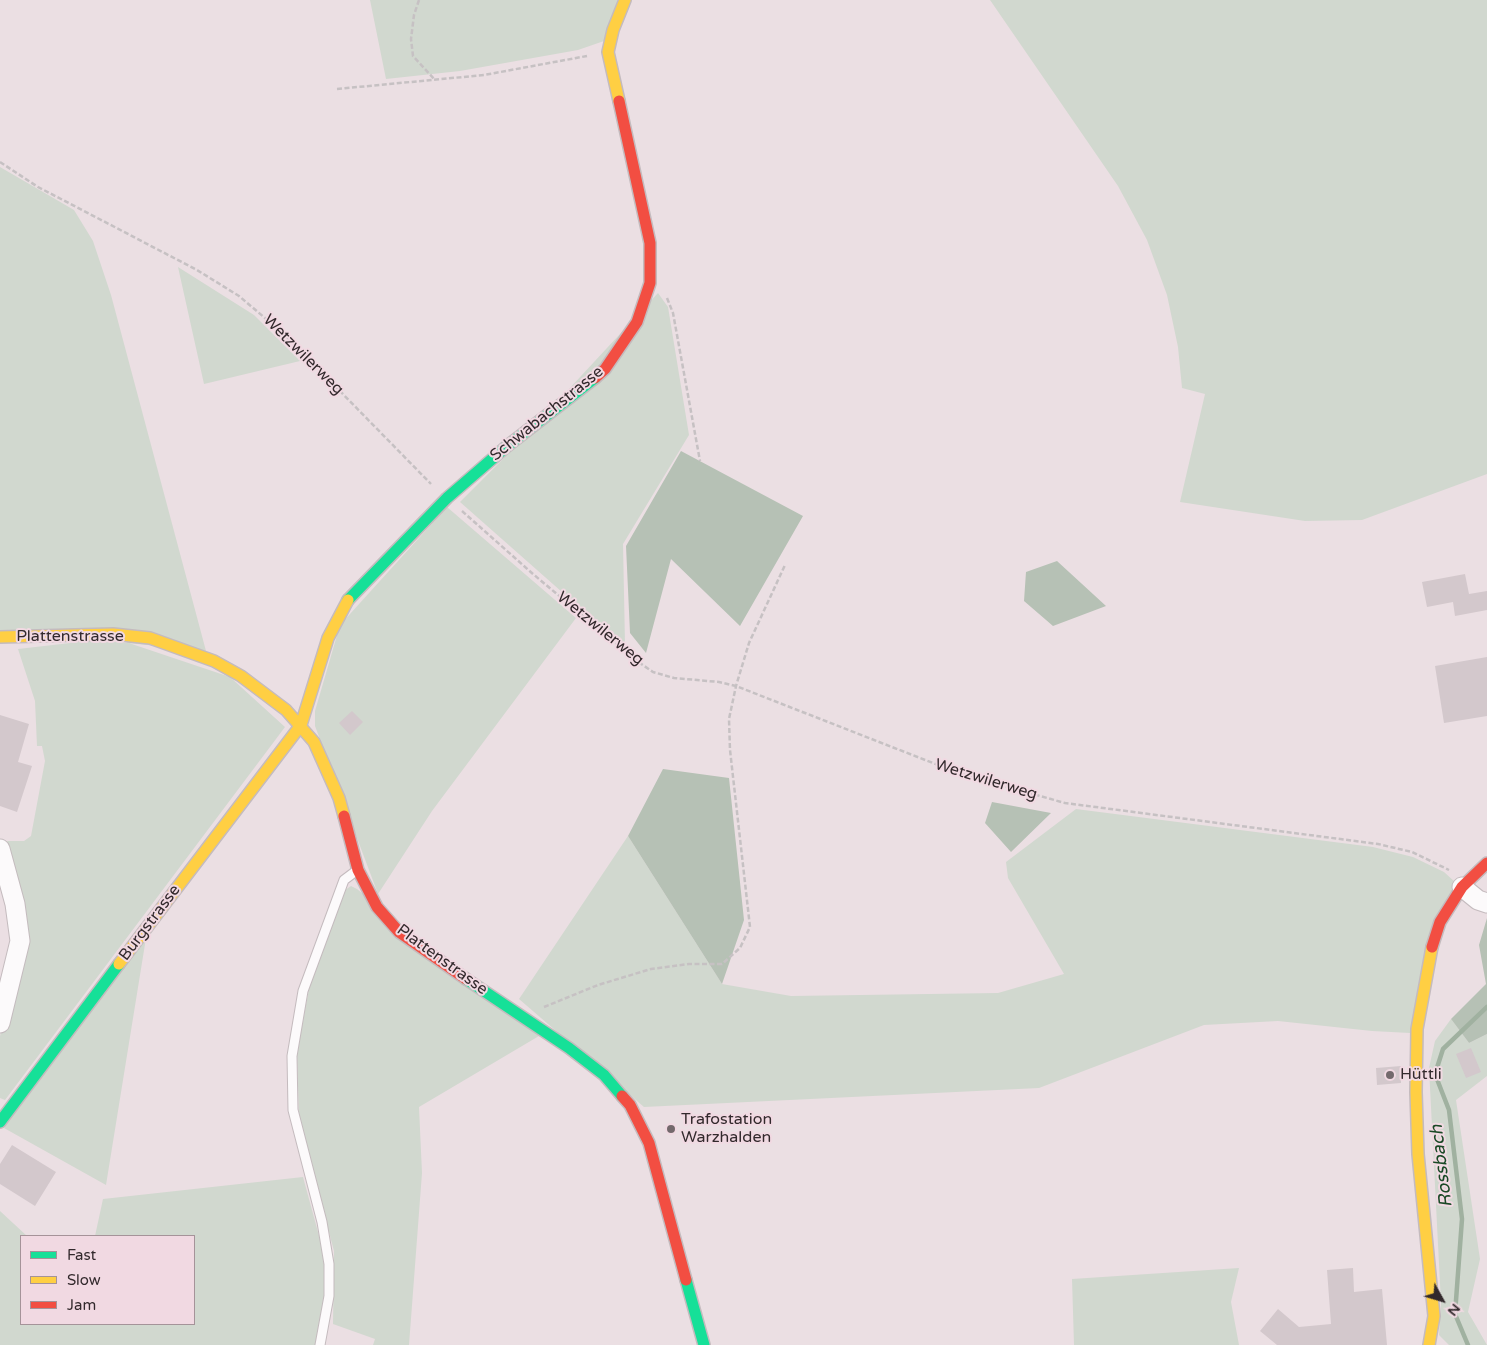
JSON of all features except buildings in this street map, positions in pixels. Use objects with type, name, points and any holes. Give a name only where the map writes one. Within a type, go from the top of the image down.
[{"type":"street","name":"Schwabachstrasse","points":[[301,725],[328,638],[346,604],[447,498],[506,447],[585,387],[605,369],[637,322],[650,283],[650,243],[608,52],[613,30],[625,0]]},
{"type":"street","name":"Plattenstrasse","points":[[0,637],[113,634],[150,638],[214,661],[241,676],[271,697],[301,725],[323,760],[339,798],[358,870],[377,907],[399,932],[604,1075],[630,1106],[650,1142],[704,1345]]},
{"type":"street","name":"Burgstrasse","points":[[1,1117],[301,725]]},
{"type":"street","points":[[0,850],[15,904],[20,941],[0,1023]]},
{"type":"street","points":[[1429,1345],[1434,1316],[1434,1298],[1418,1154],[1416,1092],[1417,1029],[1428,961],[1440,922],[1462,887],[1487,863]]},
{"type":"street","points":[[1462,887],[1478,900],[1487,904]]},
{"type":"lane","points":[[320,1345],[329,1296],[329,1264],[322,1222],[293,1110],[292,1056],[303,991],[344,880],[358,870]]},
{"type":"path","points":[[419,0],[414,15],[411,39],[413,56],[435,80]]},
{"type":"path","points":[[337,89],[484,75],[608,52]]},
{"type":"path","name":"Wetzwilerweg","points":[[0,162],[38,187],[197,270],[239,296],[285,335],[447,498],[540,580],[653,672],[674,678],[719,682],[736,686],[961,774],[1009,789],[1065,803],[1378,844],[1412,852],[1447,868],[1457,877],[1462,887]]},
{"type":"path","points":[[650,283],[659,288],[670,302],[700,461]]},
{"type":"path","points":[[522,1016],[598,985],[651,969],[689,964],[722,964],[740,948],[750,927],[730,750],[729,719],[736,686],[749,643],[785,565]]},
{"type":"shaded area","points":[[370,0],[618,0],[604,41],[578,50],[460,71],[386,79]]},
{"type":"shaded area","points":[[990,0],[1487,0],[1487,474],[1362,520],[1305,521],[1180,502],[1205,394],[1182,388],[1178,347],[1167,295],[1147,240],[1118,186]]},
{"type":"shaded area","points":[[0,167],[74,210],[93,241],[111,295],[206,651],[0,630]]},
{"type":"shaded area","points":[[178,267],[254,315],[300,361],[204,384]]},
{"type":"shaded area","points":[[658,293],[668,307],[689,435],[623,544],[625,644],[571,600],[460,502],[517,445]]},
{"type":"shaded area","points":[[681,451],[803,516],[740,626],[671,559],[646,653],[630,633],[626,546]]},
{"type":"shaded area","points":[[447,507],[576,618],[432,811],[378,894],[315,726],[315,711],[340,625]]},
{"type":"shaded area","points":[[1057,561],[1106,606],[1053,626],[1024,601],[1026,572]]},
{"type":"shaded area","points":[[114,638],[230,677],[285,727],[5,1100],[0,1098],[0,1036],[26,937],[12,857],[7,841],[24,841],[31,836],[45,761],[42,746],[37,746],[35,701],[18,649]]},
{"type":"shaded area","points":[[663,769],[729,778],[744,920],[722,984],[628,836]]},
{"type":"shaded area","points":[[992,802],[1051,813],[1011,852],[985,823]]},
{"type":"shaded area","points":[[1076,809],[1373,847],[1413,857],[1444,872],[1455,882],[1410,1033],[1278,1021],[1204,1025],[1039,1088],[644,1107],[519,999],[628,836],[722,984],[791,996],[998,993],[1064,974],[1008,878],[1006,862]]},
{"type":"shaded area","points":[[351,886],[539,1036],[419,1107],[422,1173],[409,1345],[373,1345],[375,1339],[333,1324],[334,1251],[299,1119],[297,1054],[310,983],[345,890]]},
{"type":"shaded area","points":[[1487,918],[1487,1034],[1469,1043],[1451,1019],[1486,984],[1479,945]]},
{"type":"shaded area","points":[[146,938],[106,1185],[4,1128]]},
{"type":"shaded area","points":[[1451,1019],[1469,1043],[1487,1034],[1487,1076],[1456,1100],[1480,1259],[1468,1312],[1487,1345],[1449,1345],[1439,1335],[1441,1303],[1429,1068],[1435,1041]]},
{"type":"shaded area","points":[[303,1177],[324,1254],[326,1295],[316,1345],[0,1345],[0,1211],[26,1235],[20,1235],[20,1325],[195,1325],[195,1235],[95,1235],[103,1199]]},
{"type":"shaded area","points":[[1239,1268],[1231,1302],[1239,1345],[1074,1345],[1072,1279]]},
{"type":"waterway","name":"Rossbach","points":[[1468,1345],[1455,1314],[1462,1219],[1449,1110],[1435,1074],[1443,1049],[1487,1007]]},
{"type":"traffic: fast","points":[[348,600],[447,498],[506,447],[595,378]]},
{"type":"traffic: fast","points":[[0,1122],[119,964]]},
{"type":"traffic: fast","points":[[466,979],[569,1048],[604,1075],[622,1096]]},
{"type":"traffic: fast","points":[[686,1280],[704,1345]]},
{"type":"traffic: slow","points":[[619,101],[608,52],[613,30],[625,0]]},
{"type":"traffic: slow","points":[[119,964],[301,725],[328,638],[348,600]]},
{"type":"traffic: slow","points":[[0,637],[113,634],[150,638],[214,661],[241,676],[286,710],[314,742],[339,798],[344,816]]},
{"type":"traffic: slow","points":[[1429,1345],[1434,1316],[1418,1154],[1416,1092],[1417,1029],[1432,947]]},
{"type":"traffic: jam","points":[[595,378],[605,369],[637,322],[650,283],[650,243],[619,101]]},
{"type":"traffic: jam","points":[[344,816],[358,870],[377,907],[399,932],[466,979]]},
{"type":"traffic: jam","points":[[1432,947],[1440,922],[1462,887],[1487,863]]},
{"type":"traffic: jam","points":[[622,1096],[630,1105],[649,1143],[686,1280]]},
{"type":"place","name":"Hüttli","points":[[1390,1075]]},
{"type":"place","name":"Trafostation Warzhalden","points":[[671,1129]]}]
